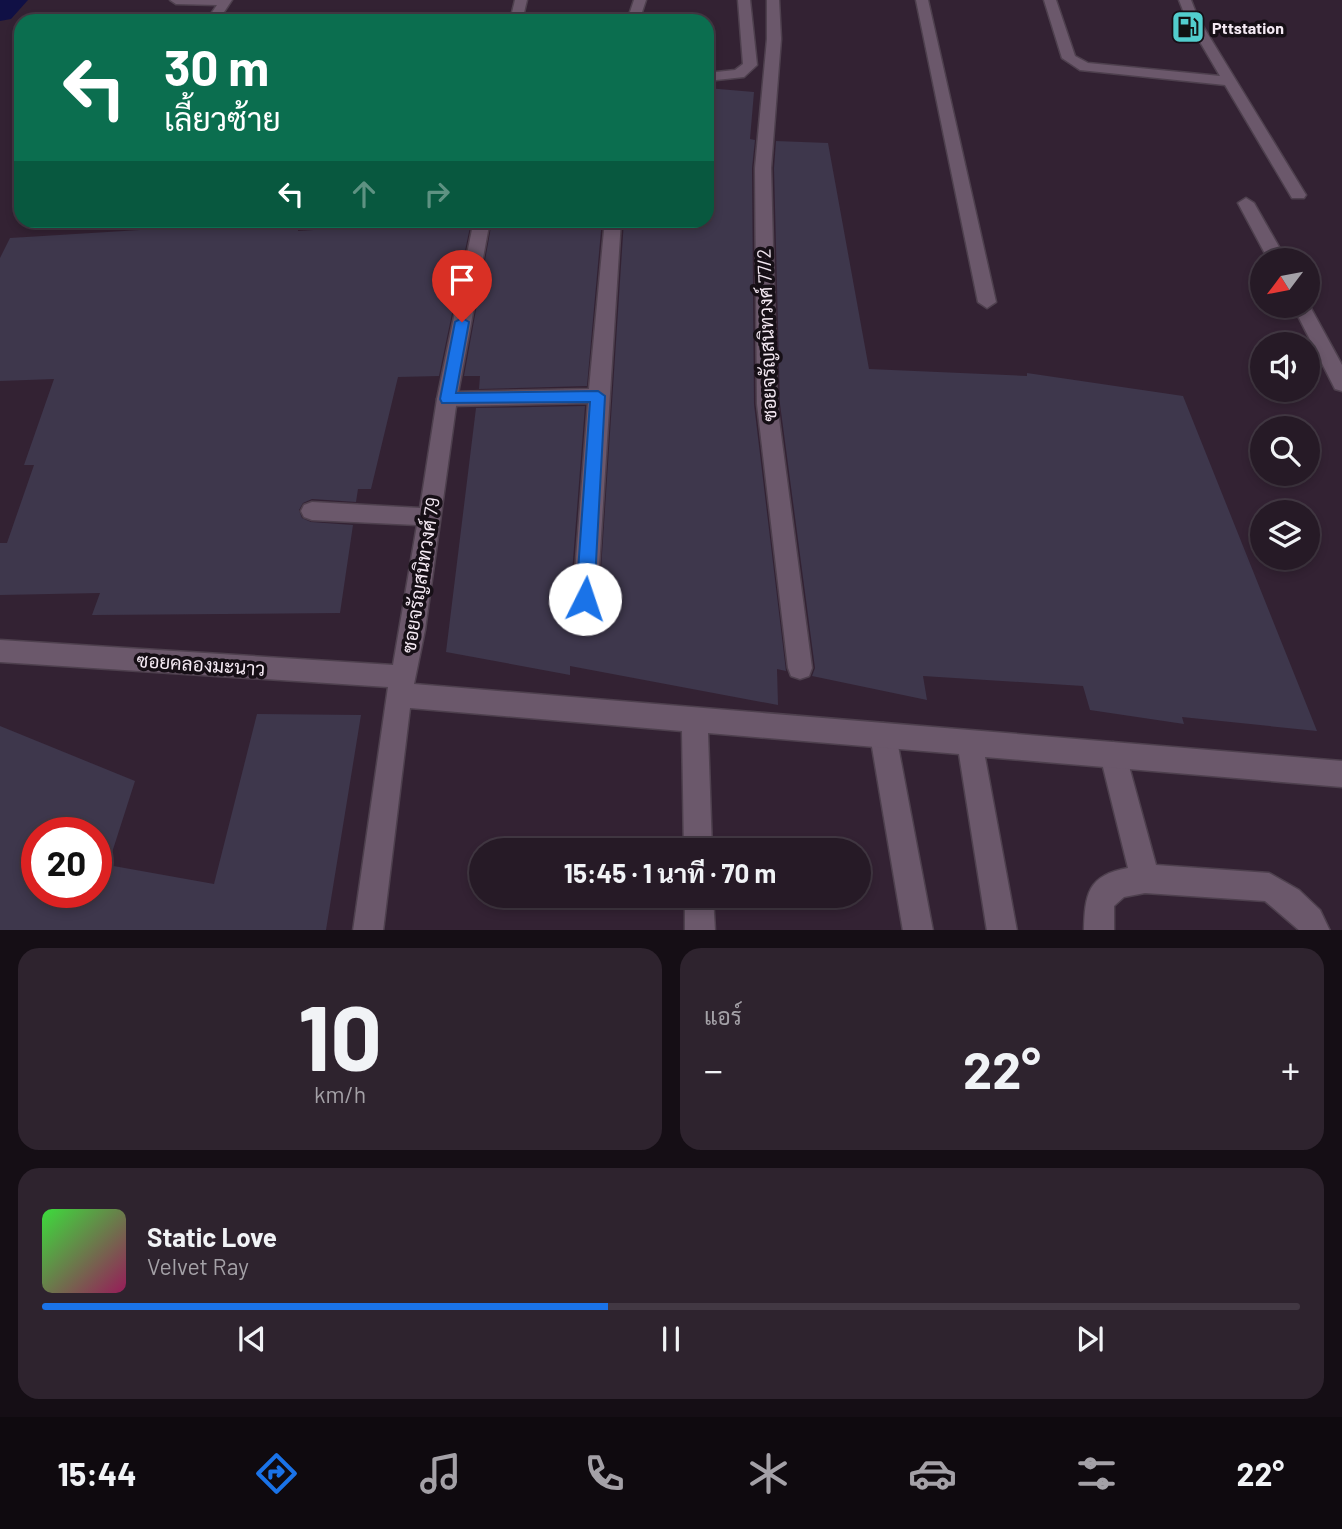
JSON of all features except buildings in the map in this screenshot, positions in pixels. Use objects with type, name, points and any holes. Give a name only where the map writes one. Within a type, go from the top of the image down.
[{"type":"street","points":[[176,0],[226,0]]},
{"type":"street","points":[[714,76],[738,74],[750,65],[744,0]]},
{"type":"street","name":"ซอยจรัญสนิทวงศ์ 77/2","points":[[773,0],[774,39],[763,168],[767,404],[800,668]]},
{"type":"street","points":[[922,0],[987,302]]},
{"type":"street","points":[[1050,0],[1069,58],[1085,66],[1231,81]]},
{"type":"street","points":[[1183,0],[1298,195]]},
{"type":"street","points":[[1245,203],[1271,248]]},
{"type":"street","name":"ซอยจรัญสนิทวงศ์ 79","points":[[368,930],[401,686],[413,630],[447,399],[480,228]]},
{"type":"street","points":[[585,599],[612,228]]},
{"type":"street","points":[[1308,318],[1342,384]]},
{"type":"street","points":[[447,399],[598,396]]},
{"type":"street","points":[[312,511],[430,517]]},
{"type":"street","name":"ซอยคลองมะนาว","points":[[0,651],[401,686],[695,720],[1342,774]]},
{"type":"street","points":[[695,720],[698,838]]},
{"type":"street","points":[[883,735],[918,930]]},
{"type":"street","points":[[970,743],[1002,930]]},
{"type":"street","points":[[1113,755],[1145,879]]},
{"type":"street","points":[[1099,930],[1099,900],[1117,884],[1145,879],[1269,887],[1289,900],[1310,920],[1315,930]]},
{"type":"street","points":[[699,908],[700,930]]},
{"type":"waterway","points":[[0,12],[13,0]]},
{"type":"place","name":"Pttstation","points":[[1188,27]]},
{"type":"route","points":[[462,322],[447,399],[598,396],[585,599]]}]
